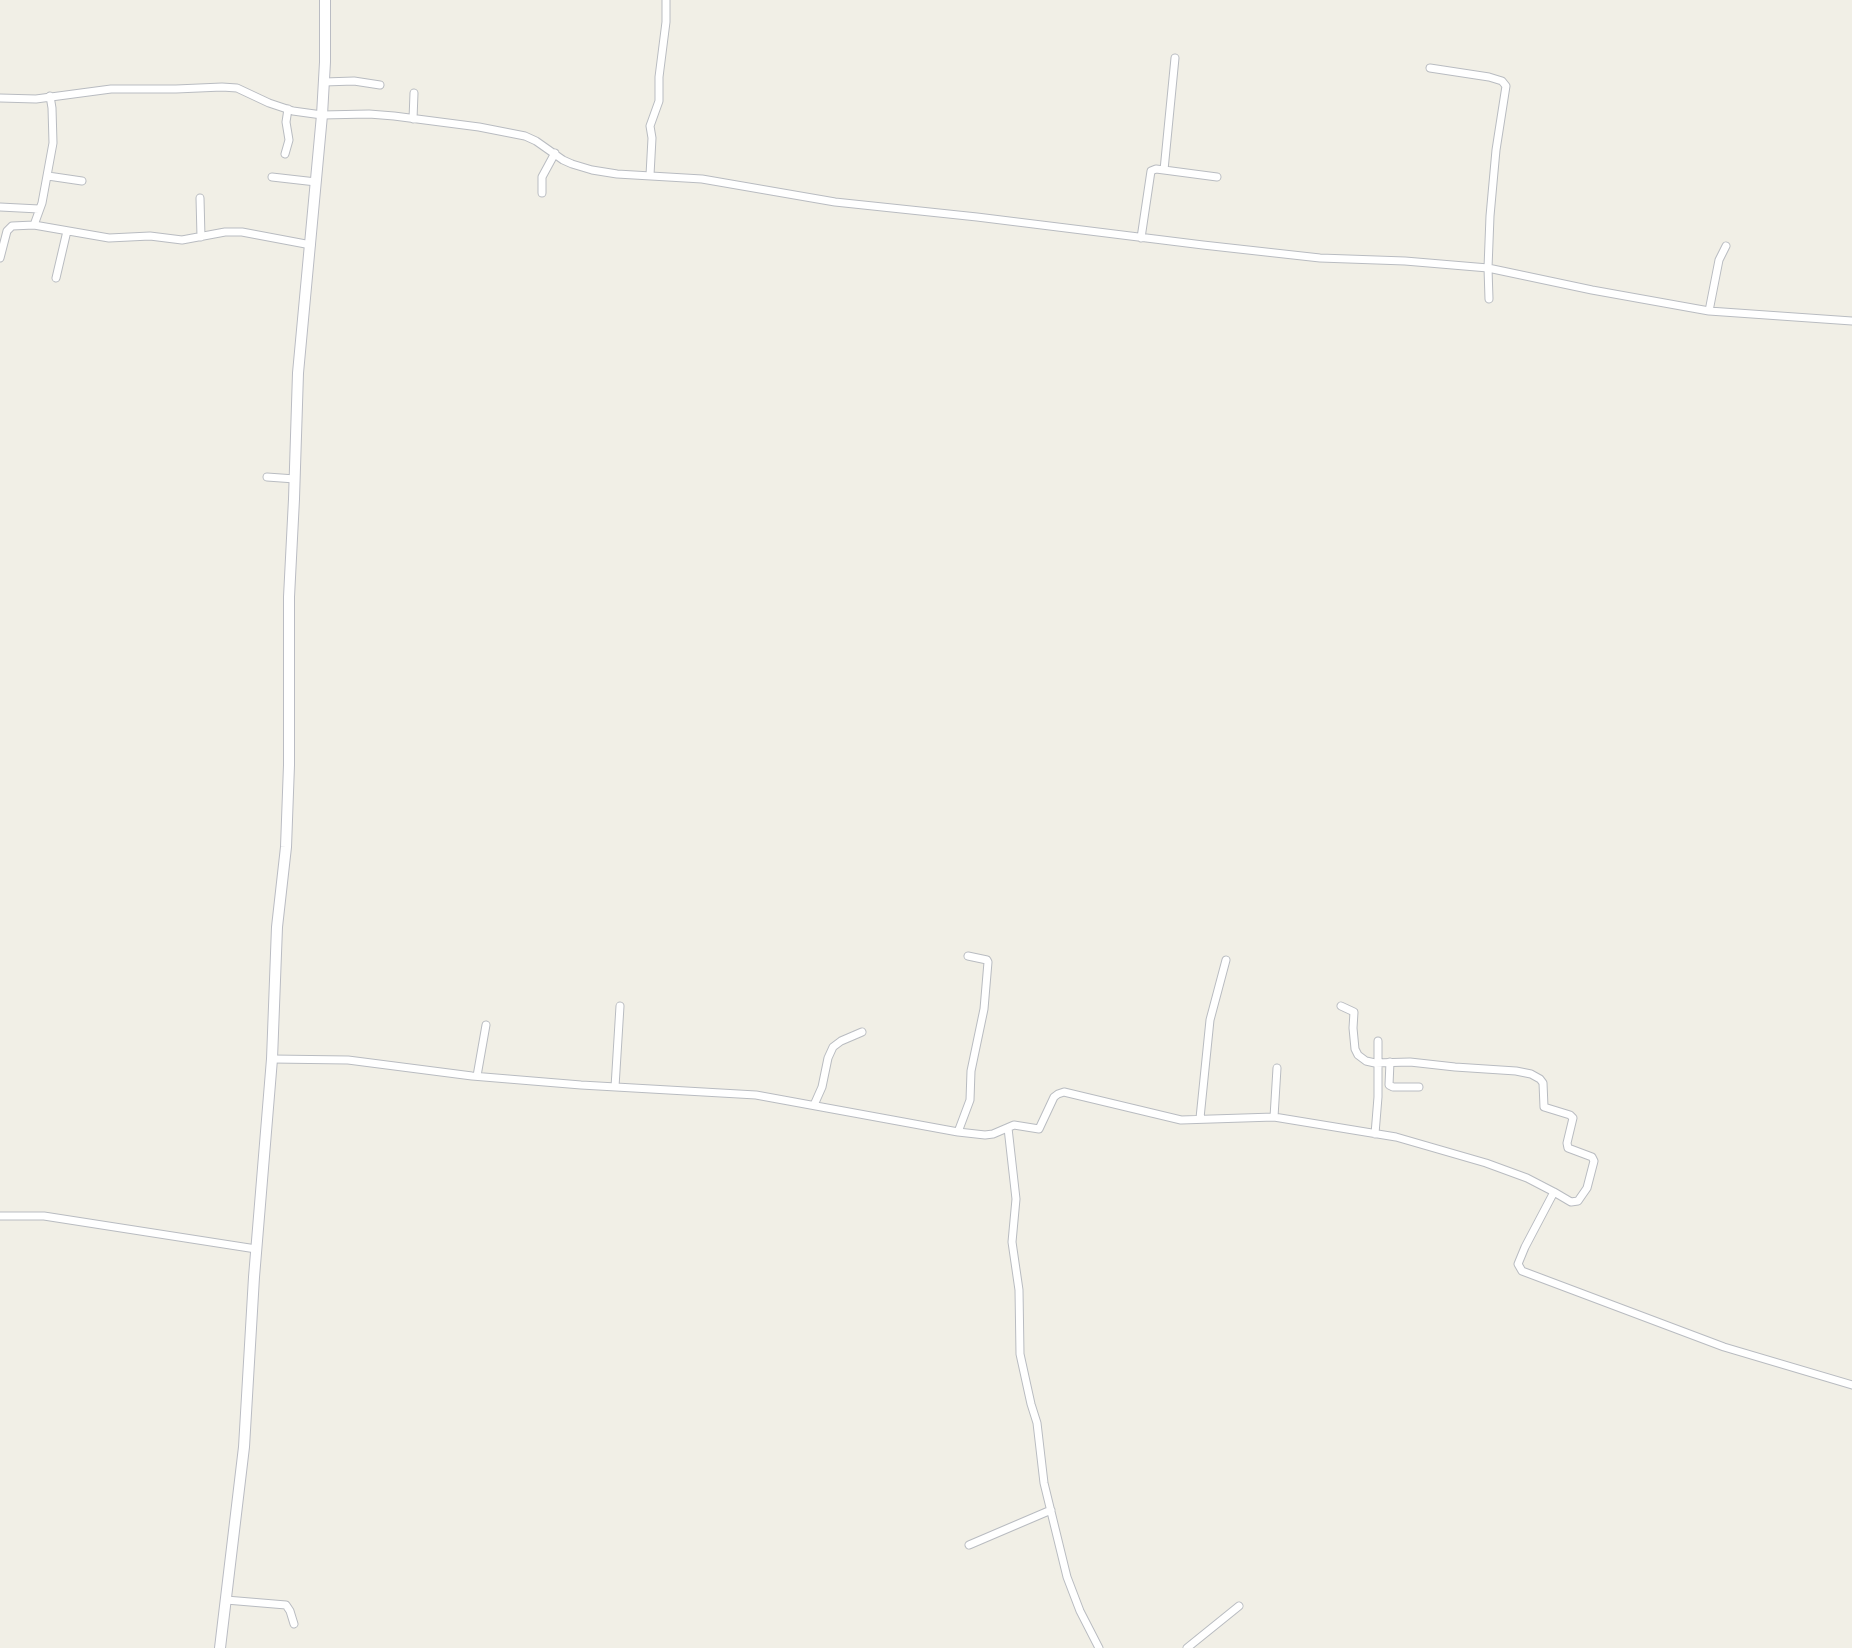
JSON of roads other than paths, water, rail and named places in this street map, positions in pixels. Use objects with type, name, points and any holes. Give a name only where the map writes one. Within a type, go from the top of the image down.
[{"type":"main road","points":[[220,1648],[244,1447],[256,1249],[272,1059],[277,928],[286,829],[289,741],[289,597],[298,373],[322,115],[325,0]]},
{"type":"street","points":[[650,175],[652,138],[650,126],[659,101],[659,77],[666,22],[666,0]]},
{"type":"street","points":[[1164,170],[1175,58]]},
{"type":"street","points":[[1430,68],[1489,77],[1502,81],[1506,86],[1494,169],[1488,299]]},
{"type":"street","points":[[324,82],[354,81],[380,85]]},
{"type":"street","points":[[0,98],[51,102],[111,89],[222,87],[242,89],[287,115],[369,114],[479,127],[524,136],[536,141],[552,157],[592,170],[617,174],[702,179],[835,202],[1320,258],[1405,261],[1488,271],[1709,311],[1852,321]]},
{"type":"street","points":[[413,119],[414,93]]},
{"type":"street","points":[[34,225],[48,176],[53,143],[51,102]]},
{"type":"street","points":[[285,154],[289,140],[287,115]]},
{"type":"street","points":[[542,192],[542,177],[552,157]]},
{"type":"street","points":[[1141,238],[1151,171],[1156,169],[1217,177]]},
{"type":"street","points":[[48,176],[82,181]]},
{"type":"street","points":[[272,177],[316,182]]},
{"type":"street","points":[[200,198],[201,237]]},
{"type":"street","points":[[0,207],[40,209]]},
{"type":"street","points":[[0,258],[6,234],[12,226],[34,225],[108,238],[150,236],[182,240],[242,232],[310,245]]},
{"type":"street","points":[[56,278],[67,231]]},
{"type":"street","points":[[1709,311],[1719,260],[1726,246]]},
{"type":"street","points":[[268,477],[295,479]]},
{"type":"street","points":[[958,1132],[970,1100],[971,1071],[984,1009],[988,962],[987,960],[968,956]]},
{"type":"street","points":[[1200,1118],[1210,1020],[1226,960]]},
{"type":"street","points":[[615,1087],[620,1006]]},
{"type":"street","points":[[272,1059],[348,1060],[477,1076],[615,1087],[756,1095],[958,1132],[989,1135],[1014,1125],[1039,1129],[1054,1098],[1062,1092],[1179,1120],[1274,1117],[1414,1142],[1486,1163],[1527,1178],[1571,1202],[1578,1201],[1587,1188],[1595,1163],[1592,1157],[1568,1148],[1567,1143],[1573,1118],[1570,1115],[1544,1107],[1543,1083],[1540,1079],[1531,1074],[1516,1072],[1455,1068],[1410,1062],[1366,1061],[1358,1055],[1354,1035],[1354,1012],[1341,1006]]},
{"type":"street","points":[[477,1076],[486,1025]]},
{"type":"street","points":[[814,1105],[822,1087],[828,1058],[833,1047],[841,1041],[862,1032]]},
{"type":"street","points":[[1375,1134],[1378,1097],[1378,1041]]},
{"type":"street","points":[[1390,1062],[1389,1082],[1391,1086],[1419,1086]]},
{"type":"street","points":[[1274,1117],[1277,1068]]},
{"type":"street","points":[[1008,1128],[1016,1199],[1012,1242],[1018,1290],[1019,1350],[1031,1404],[1037,1421],[1042,1468],[1070,1588],[1099,1648]]},
{"type":"street","points":[[1554,1192],[1518,1264],[1522,1271],[1724,1347],[1852,1385]]},
{"type":"street","points":[[0,1216],[44,1216],[256,1249]]},
{"type":"street","points":[[969,1545],[1051,1510]]},
{"type":"street","points":[[226,1600],[286,1605],[294,1624]]},
{"type":"street","points":[[1188,1648],[1240,1606]]}]
